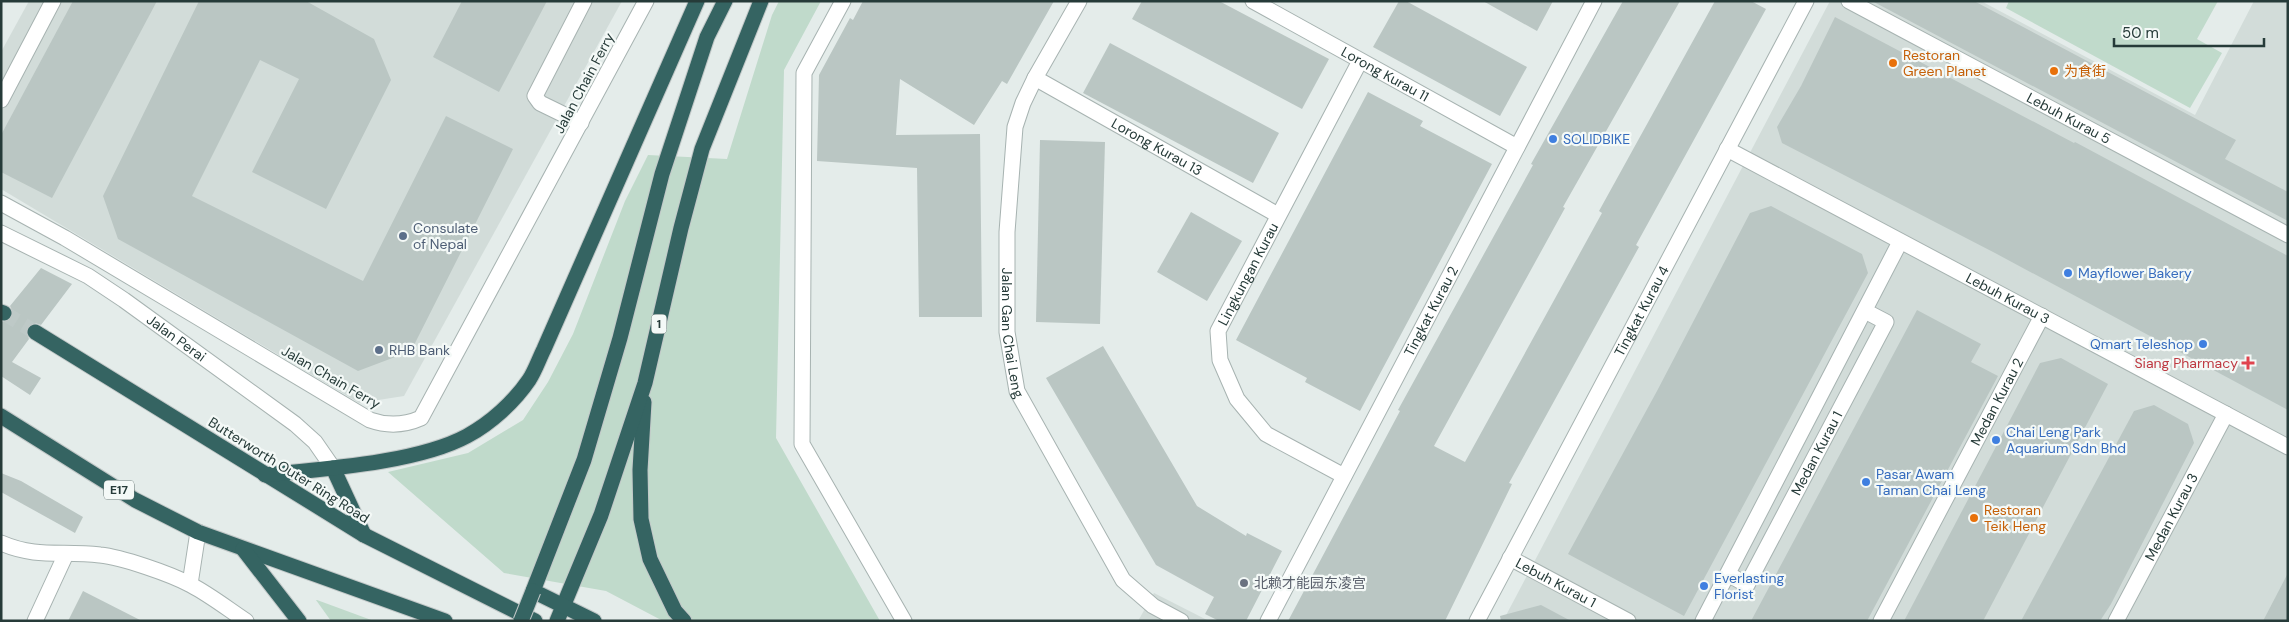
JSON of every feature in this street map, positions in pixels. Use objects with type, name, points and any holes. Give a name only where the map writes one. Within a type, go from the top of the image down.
[{"type":"highway","points":[[265,475],[333,468],[423,452],[448,445],[468,436],[508,405],[530,379],[697,1]]},
{"type":"highway","points":[[521,621],[584,460],[620,338],[662,174],[707,36],[725,1]]},
{"type":"highway","name":"1","points":[[557,621],[601,515],[645,383],[681,228],[702,149],[761,1]]},
{"type":"highway","name":"Butterworth Outer Ring Road","points":[[35,332],[364,535],[535,621]]},
{"type":"highway","points":[[645,383],[640,470],[641,519],[650,559],[675,611],[684,621]]},
{"type":"highway","name":"E17","points":[[1,416],[135,500],[198,532],[445,621]]},
{"type":"highway","points":[[333,468],[364,535]]},
{"type":"highway","points":[[244,549],[299,621]]},
{"type":"highway","points":[[533,591],[594,621]]},
{"type":"street","points":[[1,100],[53,1]]},
{"type":"street","points":[[581,123],[540,103],[535,96],[584,1]]},
{"type":"street","name":"Jalan Chain Ferry","points":[[1,203],[73,243],[370,420],[385,426],[421,418],[646,1]]},
{"type":"street","points":[[843,1],[804,73],[802,444],[904,621]]},
{"type":"street","name":"Jalan Gan Chai Leng","points":[[1079,1],[1035,78],[1023,103],[1015,127],[1007,232],[1007,332],[1017,391],[1123,580],[1153,606],[1181,621]]},
{"type":"street","name":"Lorong Kurau 11","points":[[1253,1],[1517,147]]},
{"type":"street","name":"Tingkat Kurau 2","points":[[1268,621],[1594,1]]},
{"type":"street","name":"Tingkat Kurau 4","points":[[1477,621],[1806,1]]},
{"type":"street","name":"Lebuh Kurau 5","points":[[1849,1],[2288,234]]},
{"type":"street","name":"Lingkungan Kurau","points":[[1344,476],[1266,434],[1237,399],[1220,360],[1218,331],[1360,61]]},
{"type":"street","name":"Lorong Kurau 13","points":[[1035,78],[1278,215]]},
{"type":"street","name":"Lebuh Kurau 3","points":[[1727,150],[2288,446]]},
{"type":"street","name":"Jalan Perai","points":[[1,233],[88,276],[124,300],[295,424],[315,442],[333,468]]},
{"type":"street","name":"Medan Kurau 1","points":[[1703,621],[1900,242]]},
{"type":"street","name":"Medan Kurau 1","points":[[1728,574],[1747,585],[1886,322],[1865,311]]},
{"type":"street","name":"Medan Kurau 2","points":[[1881,621],[2042,316]]},
{"type":"street","name":"Medan Kurau 3","points":[[2116,621],[2226,414]]},
{"type":"street","points":[[190,584],[198,532]]},
{"type":"street","points":[[1,543],[20,551],[100,555],[125,561],[190,584],[246,621]]},
{"type":"street","points":[[34,621],[66,554]]},
{"type":"street","name":"Lebuh Kurau 1","points":[[1510,558],[1628,621]]},
{"type":"shaded area","points":[[29,1],[622,1],[404,396],[359,403],[1,189],[1,52]]},
{"type":"shaded area","points":[[1830,1],[1981,1],[2195,115],[2254,1],[2288,1],[2288,621],[1503,621]]},
{"type":"shaded area","points":[[1154,593],[1209,621],[1138,621]]},
{"type":"green space","points":[[779,1],[821,1],[784,70],[776,438],[880,621],[663,621],[606,591],[504,573],[388,472],[468,453],[523,420],[548,382],[573,334],[625,201],[648,155],[727,159],[772,15]]},
{"type":"green space","points":[[2009,1],[2218,1],[2197,39],[2222,53],[2190,108],[2006,8]]},
{"type":"green space","points":[[317,600],[374,621],[331,621]]},
{"type":"building","points":[[73,1],[157,1],[52,198],[1,172],[1,135]]},
{"type":"building","points":[[199,1],[306,1],[374,39],[391,80],[326,209],[252,172],[299,79],[260,60],[192,196],[363,281],[446,116],[513,149],[411,351],[358,371],[118,239],[103,196]]},
{"type":"building","points":[[462,1],[547,1],[499,92],[433,57]]},
{"type":"building","points":[[863,1],[1054,1],[1007,84],[1002,81],[974,125],[900,79],[896,135],[980,134],[982,317],[919,317],[917,168],[817,161],[819,75],[850,18],[853,20]]},
{"type":"building","points":[[1142,1],[1219,1],[1329,59],[1302,109],[1132,19]]},
{"type":"building","points":[[1399,1],[1406,1],[1527,67],[1500,116],[1373,47]]},
{"type":"building","points":[[1483,1],[1553,1],[1537,31]]},
{"type":"building","points":[[1623,1],[1680,1],[1563,207],[1565,208],[1434,446],[1465,462],[1602,213],[1599,211],[1715,1],[1751,1],[1766,9],[1636,245],[1639,247],[1509,483],[1512,484],[1445,621],[1288,621],[1400,411],[1398,410],[1533,165],[1531,164]]},
{"type":"building","name":"为食街","points":[[1872,1],[1974,1],[2236,140],[2225,159],[2288,192],[2288,221]]},
{"type":"building","points":[[1835,17],[2288,256],[2288,410],[1995,253],[1782,143],[1777,127],[1801,86]]},
{"type":"building","points":[[1110,43],[1279,133],[1253,183],[1083,93]]},
{"type":"building","points":[[1368,92],[1423,121],[1420,126],[1492,164],[1360,411],[1305,382],[1307,378],[1236,340]]},
{"type":"building","points":[[1040,140],[1105,142],[1100,324],[1036,322]]},
{"type":"building","points":[[1771,206],[1862,254],[1868,273],[1684,616],[1568,554],[1657,391],[1750,213]]},
{"type":"building","points":[[1191,212],[1242,241],[1207,301],[1157,272]]},
{"type":"building","points":[[41,268],[72,284],[41,325],[35,323],[27,327],[26,332],[29,339],[12,362],[41,378],[30,395],[1,376],[1,322],[11,320],[13,312],[10,306]]},
{"type":"building","name":"Pasar Awam Taman Chai Leng","points":[[1917,310],[1981,344],[1971,362],[1998,376],[1867,621],[1751,621]]},
{"type":"building","points":[[1103,346],[1197,506],[1246,536],[1247,533],[1282,551],[1246,621],[1219,621],[1205,614],[1214,597],[1156,565],[1046,378]]},
{"type":"building","points":[[2061,358],[2108,384],[1983,621],[1904,621],[2040,363]]},
{"type":"building","points":[[2154,405],[2188,424],[2194,443],[2111,604],[2100,621],[2021,621],[2134,411]]},
{"type":"building","points":[[1,473],[21,481],[83,517],[75,533],[1,492]]},
{"type":"building","points":[[2288,573],[2288,621],[2263,621]]},
{"type":"building","points":[[83,591],[142,621],[68,621]]},
{"type":"building","points":[[1541,605],[1571,621],[1501,621],[1500,616]]},
{"type":"tunnel","points":[[4,313],[35,332]]},
{"type":"place","name":"Restoran Green Planet","points":[[1893,63]]},
{"type":"place","name":"为食街","points":[[2054,71]]},
{"type":"place","name":"SOLIDBIKE","points":[[1553,139]]},
{"type":"place","name":"Consulate of Nepal","points":[[403,236]]},
{"type":"place","name":"Mayflower Bakery","points":[[2068,273]]},
{"type":"place","name":"Qmart Teleshop","points":[[2203,344]]},
{"type":"place","name":"RHB Bank","points":[[379,350]]},
{"type":"place","name":"Siang Pharmacy","points":[[2248,363]]},
{"type":"place","name":"Chai Leng Park Aquarium Sdn Bhd","points":[[1996,440]]},
{"type":"place","name":"Pasar Awam Taman Chai Leng","points":[[1866,482]]},
{"type":"place","name":"Restoran Teik Heng","points":[[1974,518]]},
{"type":"place","name":"北赖才能园东凌宫","points":[[1244,583]]},
{"type":"place","name":"Everlasting Florist","points":[[1704,586]]}]
